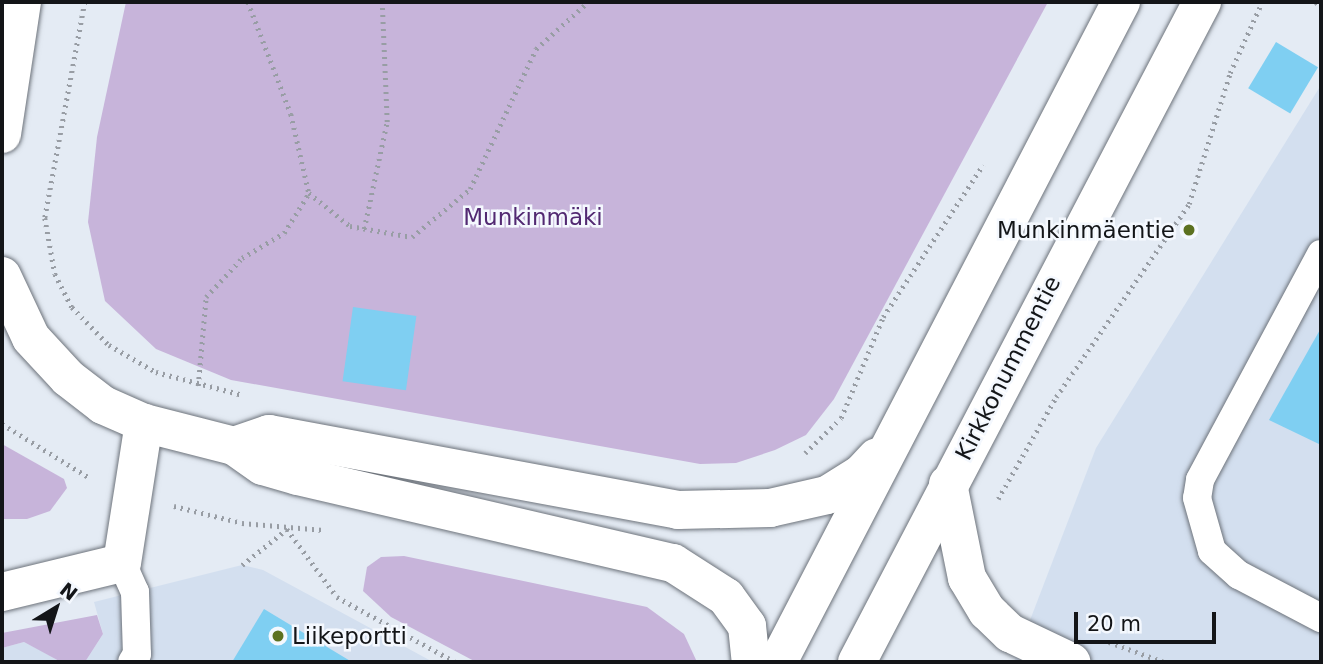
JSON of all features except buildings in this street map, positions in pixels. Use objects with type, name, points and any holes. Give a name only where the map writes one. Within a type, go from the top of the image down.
[{"type":"main road","points":[[2,134],[22,2]]},
{"type":"main road","points":[[778,662],[1121,2]]},
{"type":"main road","name":"Kirkkonummentie","points":[[857,662],[1202,2]]},
{"type":"main road","points":[[2,276],[31,338],[68,378],[103,405],[144,422],[234,446],[263,466],[298,476],[673,563],[726,597],[747,626],[751,662]]},
{"type":"main road","points":[[2,592],[122,563],[144,422]]},
{"type":"main road","points":[[234,446],[269,433],[678,510],[770,508],[827,495],[861,474],[891,442]]},
{"type":"main road","points":[[948,484],[967,578],[987,611],[1010,632],[1071,662]]},
{"type":"lane","points":[[1321,254],[1200,480],[1197,498],[1212,551],[1239,575],[1321,618]]},
{"type":"lane","points":[[122,563],[135,592],[137,654],[132,662]]},
{"type":"path","points":[[86,2],[45,218],[55,274],[72,307],[108,345],[156,372],[198,386],[248,396]]},
{"type":"path","points":[[248,2],[291,114],[309,194],[351,226],[412,237],[470,189],[536,49],[588,2]]},
{"type":"path","points":[[364,229],[387,122],[382,2]]},
{"type":"path","points":[[997,507],[999,494],[1056,397],[1189,204],[1230,73],[1262,2]]},
{"type":"path","points":[[1316,2],[1321,7]]},
{"type":"path","points":[[794,463],[841,418],[883,317],[988,157]]},
{"type":"path","points":[[198,386],[206,297],[242,258],[284,233],[309,194]]},
{"type":"path","points":[[2,424],[95,481]]},
{"type":"path","points":[[242,565],[287,529],[337,597],[455,662]]},
{"type":"shaded area","points":[[1321,85],[1321,662],[1014,662],[1096,448]]},
{"type":"shaded area","points":[[242,565],[263,570],[433,662],[85,662],[103,634],[94,602]]},
{"type":"shaded area","points":[[24,642],[61,662],[2,662],[2,648]]},
{"type":"green space","name":"Munkinmäki","points":[[126,2],[1048,2],[834,399],[806,435],[775,450],[736,463],[700,464],[231,380],[156,349],[105,301],[88,222],[97,137]]},
{"type":"green space","points":[[2,444],[64,479],[67,488],[50,511],[27,519],[2,519]]},
{"type":"green space","points":[[404,556],[647,607],[684,634],[697,662],[476,662],[391,617],[363,591],[367,567],[381,557]]},
{"type":"green space","points":[[97,615],[103,634],[85,662],[61,662],[24,642],[2,648],[2,633]]},
{"type":"place","name":"Munkinmäentie","points":[[1189,230]]},
{"type":"place","name":"Liikeportti","points":[[278,636]]}]
